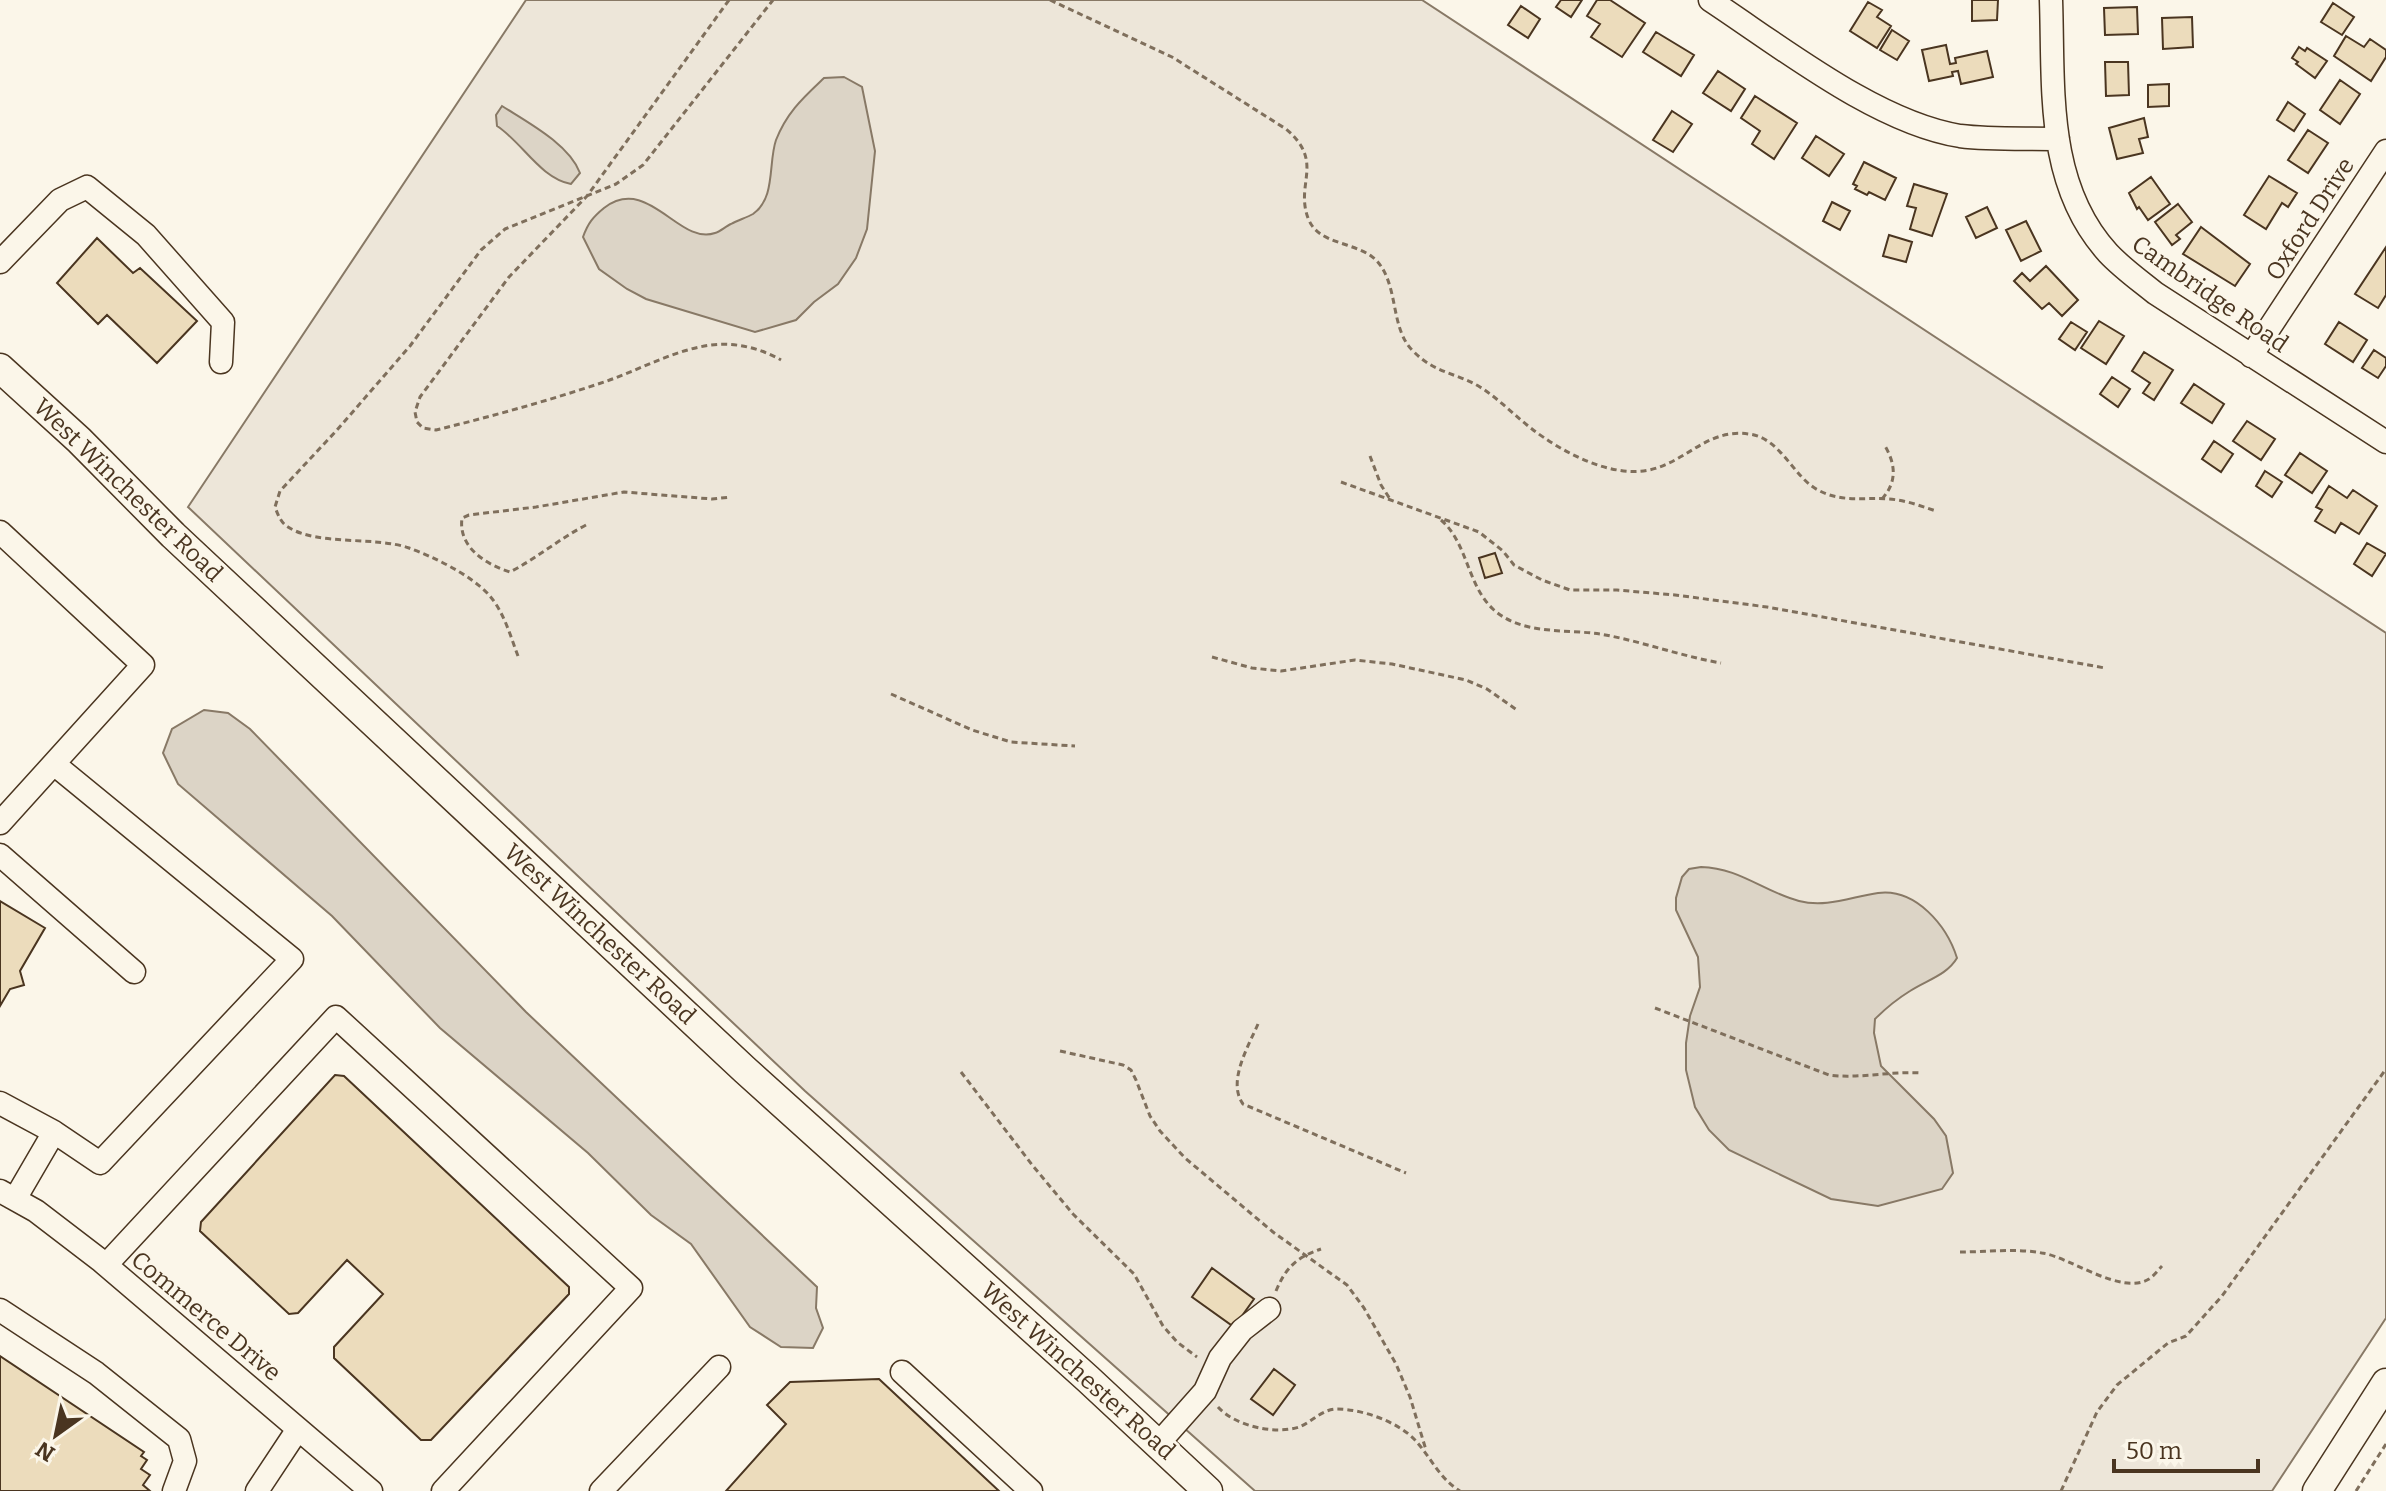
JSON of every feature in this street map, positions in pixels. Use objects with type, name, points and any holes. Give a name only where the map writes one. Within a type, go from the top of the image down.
[{"type":"main road","name":"West Winchester Road","points":[[0,368],[79,440],[173,535],[745,1070],[1208,1491]]},
{"type":"main road","points":[[2317,1491],[2386,1383]]},
{"type":"street","points":[[1710,0],[1889,114],[1961,136],[2058,139]]},
{"type":"street","name":"Cambridge Road","points":[[2051,0],[2061,164],[2074,201],[2107,252],[2155,293],[2386,442]]},
{"type":"street","name":"Oxford Drive","points":[[2251,356],[2386,151]]},
{"type":"street","points":[[0,262],[60,200],[87,187],[146,235],[223,322],[221,362]]},
{"type":"street","points":[[0,532],[143,665],[0,823]]},
{"type":"street","points":[[0,1103],[54,1132],[100,1163],[292,959],[54,764]]},
{"type":"street","points":[[0,855],[134,972]]},
{"type":"street","points":[[106,1265],[336,1017],[631,1288],[443,1491]]},
{"type":"street","points":[[7,1195],[54,1132]]},
{"type":"street","name":"Commerce Drive","points":[[7,1195],[36,1211],[106,1265],[371,1491]]},
{"type":"street","points":[[1158,1444],[1205,1391],[1220,1358],[1242,1330],[1269,1309]]},
{"type":"street","points":[[0,1310],[96,1373],[179,1439],[185,1461],[174,1491]]},
{"type":"street","points":[[601,1491],[719,1367]]},
{"type":"street","points":[[902,1372],[1031,1491]]},
{"type":"street","points":[[257,1491],[298,1429]]},
{"type":"path","points":[[729,0],[587,196],[509,277],[454,348],[420,397],[415,412],[417,422],[423,428],[436,430],[454,426],[609,380],[684,351],[713,345],[764,350],[781,360]]},
{"type":"path","points":[[518,656],[503,615],[488,594],[449,566],[408,548],[376,541],[307,535],[287,527],[275,507],[280,491],[410,346],[481,250],[505,229],[616,184],[643,165],[773,0]]},
{"type":"path","points":[[1050,0],[1172,57],[1286,129],[1298,140],[1307,163],[1305,207],[1311,225],[1322,235],[1365,251],[1385,271],[1410,349],[1434,369],[1479,387],[1554,444],[1606,467],[1635,471],[1662,466],[1714,438],[1733,433],[1754,434],[1767,441],[1811,486],[1821,492],[1856,501],[1882,499],[1905,502],[1936,511]]},
{"type":"path","points":[[1882,499],[1890,491],[1894,476],[1893,461],[1885,446]]},
{"type":"path","points":[[1370,456],[1390,499]]},
{"type":"path","points":[[1341,482],[1479,532],[1503,551],[1514,565],[1570,590],[1675,595],[1767,607],[2105,668]]},
{"type":"path","points":[[586,525],[510,572],[480,557],[466,544],[461,529],[462,518],[469,515],[624,492],[712,499],[731,497]]},
{"type":"path","points":[[1438,517],[1455,535],[1470,572],[1492,608],[1509,620],[1527,627],[1602,635],[1721,663]]},
{"type":"path","points":[[1212,657],[1252,668],[1281,671],[1355,660],[1392,664],[1466,680],[1487,689],[1517,710]]},
{"type":"path","points":[[891,694],[972,730],[1011,742],[1075,746]]},
{"type":"path","points":[[1655,1008],[1829,1075],[1845,1077],[1895,1071],[1921,1073]]},
{"type":"path","points":[[1258,1024],[1236,1084],[1237,1096],[1243,1104],[1406,1173]]},
{"type":"path","points":[[1060,1051],[1123,1065],[1131,1070],[1150,1116],[1185,1158],[1247,1211],[1347,1285],[1396,1364],[1410,1397],[1426,1454]]},
{"type":"path","points":[[2061,1491],[2097,1412],[2117,1385],[2168,1343],[2186,1336],[2206,1316],[2386,1069]]},
{"type":"path","points":[[961,1072],[1073,1214],[1134,1274],[1163,1326],[1197,1357],[1210,1380],[1216,1405],[1223,1413],[1259,1428],[1283,1430],[1301,1427],[1334,1408],[1348,1410],[1396,1426],[1414,1438],[1440,1474],[1460,1491]]},
{"type":"path","points":[[1269,1309],[1281,1279],[1304,1254],[1321,1249]]},
{"type":"path","points":[[1960,1252],[2037,1252],[2057,1256],[2094,1274],[2123,1282],[2140,1283],[2151,1279],[2162,1266]]},
{"type":"path","points":[[2356,1491],[2386,1444]]},
{"type":"shaded area","points":[[526,0],[1422,0],[2386,633],[2386,1318],[2272,1491],[1255,1491],[805,1091],[188,507]]},
{"type":"shaded area","points":[[844,77],[862,87],[875,151],[867,229],[856,258],[838,284],[796,320],[755,332],[646,299],[599,269],[583,237],[597,214],[620,200],[635,199],[649,204],[689,230],[702,234],[717,232],[753,214],[765,199],[776,140],[790,113],[824,78]]},
{"type":"shaded area","points":[[502,106],[557,143],[575,162],[580,173],[571,184],[550,175],[497,126],[496,115]]},
{"type":"shaded area","points":[[204,710],[228,713],[250,729],[526,1012],[817,1287],[816,1308],[823,1328],[813,1348],[781,1347],[750,1327],[691,1244],[651,1215],[588,1153],[440,1028],[332,916],[178,784],[163,753],[172,729]]},
{"type":"shaded area","points":[[1701,867],[1728,871],[1786,897],[1809,903],[1892,893],[1917,903],[1938,922],[1957,958],[1942,973],[1883,1011],[1875,1019],[1874,1033],[1881,1066],[1934,1119],[1946,1136],[1953,1173],[1942,1189],[1878,1206],[1831,1199],[1729,1150],[1709,1130],[1695,1107],[1686,1070],[1690,1016],[1700,987],[1698,957],[1676,910],[1682,877],[1689,869]]},
{"type":"building","points":[[1561,0],[1582,0],[1571,17],[1556,7]]},
{"type":"building","points":[[1597,0],[1610,0],[1645,23],[1622,57],[1591,37],[1600,24],[1587,16]]},
{"type":"building","points":[[1972,0],[1998,0],[1997,20],[1972,21]]},
{"type":"building","points":[[1868,2],[1882,10],[1877,17],[1891,26],[1877,48],[1850,31]]},
{"type":"building","points":[[2333,3],[2354,17],[2342,35],[2321,22]]},
{"type":"building","points":[[1521,6],[1540,19],[1528,38],[1508,25]]},
{"type":"building","points":[[2137,7],[2138,34],[2105,35],[2104,8]]},
{"type":"building","points":[[2192,17],[2193,47],[2163,49],[2162,18]]},
{"type":"building","points":[[1892,30],[1909,41],[1897,60],[1880,50]]},
{"type":"building","points":[[1656,32],[1694,55],[1681,76],[1643,52]]},
{"type":"building","points":[[2346,36],[2364,47],[2370,39],[2386,50],[2386,57],[2371,81],[2334,56]]},
{"type":"building","points":[[1946,45],[1950,64],[1956,63],[1955,58],[1987,51],[1993,77],[1961,84],[1958,71],[1952,72],[1953,76],[1929,81],[1922,50]]},
{"type":"building","points":[[2299,47],[2305,51],[2307,48],[2327,61],[2315,78],[2292,58]]},
{"type":"building","points":[[2105,62],[2128,62],[2129,95],[2106,96]]},
{"type":"building","points":[[1718,71],[1745,89],[1731,111],[1703,93]]},
{"type":"building","points":[[2340,80],[2360,94],[2340,124],[2320,110]]},
{"type":"building","points":[[2169,84],[2169,106],[2148,107],[2148,85]]},
{"type":"building","points":[[1755,96],[1797,123],[1774,159],[1752,144],[1760,131],[1741,118]]},
{"type":"building","points":[[2288,102],[2305,114],[2294,131],[2277,120]]},
{"type":"building","points":[[1672,111],[1692,124],[1673,152],[1653,140]]},
{"type":"building","points":[[2144,118],[2148,137],[2139,139],[2143,153],[2117,159],[2109,128]]},
{"type":"building","points":[[2308,130],[2328,143],[2308,173],[2288,160]]},
{"type":"building","points":[[1816,136],[1844,154],[1829,176],[1802,158]]},
{"type":"building","points":[[1864,162],[1896,178],[1885,200],[1855,189],[1857,186],[1853,184]]},
{"type":"building","points":[[2269,176],[2297,193],[2288,207],[2282,203],[2266,229],[2244,215]]},
{"type":"building","points":[[2151,177],[2170,204],[2148,220],[2139,207],[2137,209],[2129,193]]},
{"type":"building","points":[[1914,184],[1947,194],[1932,236],[1910,229],[1916,208],[1907,206]]},
{"type":"building","points":[[1832,202],[1850,211],[1840,230],[1823,221]]},
{"type":"building","points":[[2178,204],[2192,222],[2176,235],[2180,239],[2172,245],[2155,222]]},
{"type":"building","points":[[1987,207],[1997,228],[1976,238],[1966,217]]},
{"type":"building","points":[[2026,221],[2041,251],[2021,261],[2006,230]]},
{"type":"building","points":[[2201,227],[2250,264],[2235,286],[2183,254]]},
{"type":"building","points":[[1889,235],[1912,242],[1906,262],[1883,256]]},
{"type":"building","points":[[97,238],[133,273],[140,268],[197,321],[157,363],[107,315],[98,324],[57,283]]},
{"type":"building","points":[[2386,247],[2386,295],[2378,308],[2355,294]]},
{"type":"building","points":[[2046,266],[2078,300],[2062,316],[2049,303],[2042,309],[2014,281],[2022,273],[2030,281]]},
{"type":"building","points":[[2099,321],[2124,336],[2106,364],[2081,348]]},
{"type":"building","points":[[2071,322],[2087,332],[2075,350],[2059,339]]},
{"type":"building","points":[[2339,322],[2367,340],[2353,362],[2325,344]]},
{"type":"building","points":[[2374,350],[2386,358],[2386,366],[2378,378],[2362,368]]},
{"type":"building","points":[[2144,352],[2173,370],[2154,400],[2143,393],[2150,383],[2132,371]]},
{"type":"building","points":[[2112,377],[2130,389],[2118,407],[2100,394]]},
{"type":"building","points":[[2194,384],[2224,404],[2212,423],[2181,403]]},
{"type":"building","points":[[2247,421],[2275,439],[2261,460],[2233,441]]},
{"type":"building","points":[[2214,441],[2233,454],[2221,472],[2202,459]]},
{"type":"building","points":[[2300,453],[2327,471],[2312,493],[2285,475]]},
{"type":"building","points":[[2265,471],[2282,482],[2272,497],[2256,486]]},
{"type":"building","points":[[2329,486],[2347,498],[2353,490],[2377,506],[2359,534],[2341,523],[2335,533],[2315,521],[2322,510],[2316,507]]},
{"type":"building","points":[[2367,543],[2386,554],[2372,576],[2354,564]]},
{"type":"building","points":[[1495,553],[1502,573],[1485,578],[1479,558]]},
{"type":"building","points":[[0,901],[45,928],[20,971],[24,985],[10,989],[0,1006]]},
{"type":"building","points":[[335,1075],[344,1076],[569,1287],[569,1294],[431,1440],[421,1440],[334,1358],[334,1347],[383,1294],[347,1260],[298,1313],[289,1314],[200,1231],[201,1222]]},
{"type":"building","points":[[1212,1268],[1254,1299],[1234,1327],[1192,1297]]},
{"type":"building","points":[[0,1356],[144,1452],[141,1456],[147,1460],[141,1469],[150,1475],[143,1485],[150,1491],[0,1491]]},
{"type":"building","points":[[1274,1369],[1295,1385],[1273,1415],[1251,1399]]},
{"type":"building","points":[[879,1379],[999,1491],[726,1491],[786,1424],[767,1405],[790,1382]]}]
